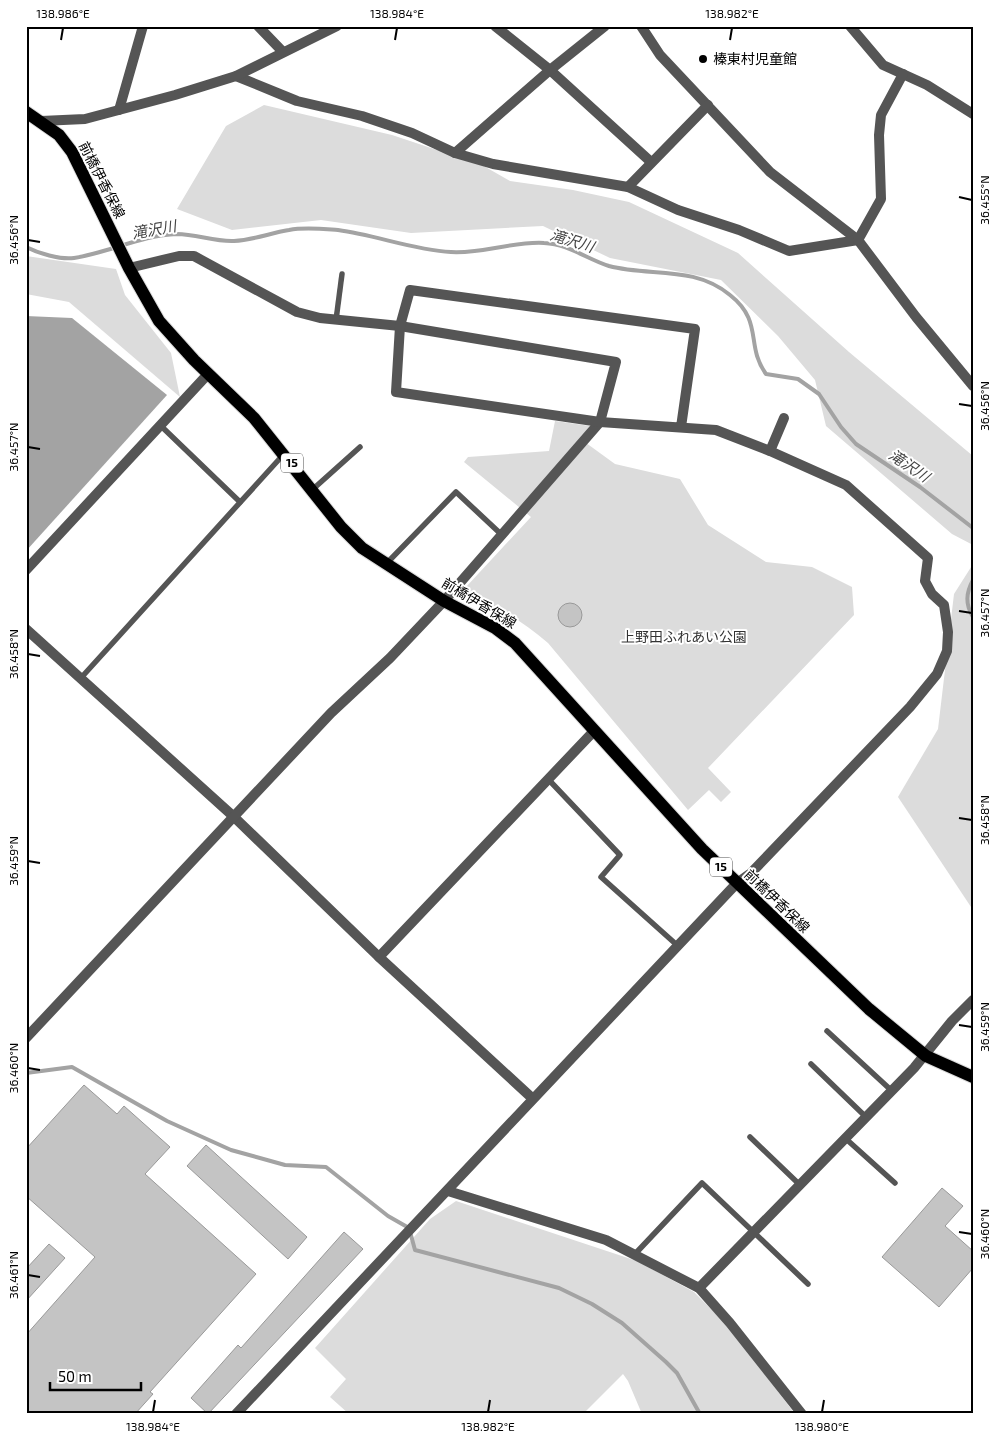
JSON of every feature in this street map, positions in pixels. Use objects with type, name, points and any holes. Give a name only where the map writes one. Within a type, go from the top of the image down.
[{"type":"main road","name":"前橋伊香保線","points":[[26,112],[59,135],[72,152],[126,264],[159,321],[208,374],[254,418],[284,453],[341,527],[362,548],[444,601],[495,628],[515,643],[702,849],[869,1009],[926,1056],[973,1077]]},
{"type":"street","points":[[119,110],[143,26]]},
{"type":"street","points":[[258,26],[283,52]]},
{"type":"street","points":[[41,121],[85,119],[236,76],[337,26]]},
{"type":"street","points":[[495,26],[550,70],[651,162]]},
{"type":"street","points":[[455,153],[550,70],[605,26]]},
{"type":"street","points":[[641,26],[660,55],[770,172],[858,240],[916,317],[973,386]]},
{"type":"street","points":[[850,26],[884,65],[926,85],[973,114]]},
{"type":"street","points":[[858,240],[881,199],[879,135],[881,115],[902,74]]},
{"type":"street","points":[[236,76],[296,101],[362,116],[412,133],[455,153],[493,164],[628,187],[678,210],[739,230],[789,251],[858,240]]},
{"type":"street","points":[[628,187],[708,105]]},
{"type":"street","points":[[26,1038],[233,816],[331,713],[390,658],[503,536],[600,422],[616,362],[400,326],[336,320],[297,312],[194,256],[179,256],[126,264]]},
{"type":"street","points":[[242,1412],[532,1098],[737,883],[751,873],[910,706],[937,674],[947,651],[948,632],[944,605],[932,594],[925,581],[928,558],[846,485],[770,451],[716,430],[600,422],[396,392],[400,326],[410,290],[695,329],[681,427]]},
{"type":"street","points":[[26,570],[208,374]]},
{"type":"street","points":[[770,451],[784,418]]},
{"type":"street","points":[[26,629],[233,816],[379,957],[532,1098]]},
{"type":"street","points":[[379,957],[594,731]]},
{"type":"street","points":[[698,1288],[926,1056],[952,1021],[973,1000]]},
{"type":"street","points":[[448,1191],[606,1240],[698,1288],[730,1323],[802,1414]]},
{"type":"lane","points":[[336,320],[342,274]]},
{"type":"lane","points":[[161,426],[240,502]]},
{"type":"lane","points":[[312,490],[360,446]]},
{"type":"lane","points":[[80,679],[284,453]]},
{"type":"lane","points":[[386,564],[456,492],[503,536]]},
{"type":"lane","points":[[548,779],[620,855],[601,877],[678,946]]},
{"type":"lane","points":[[827,1031],[892,1091]]},
{"type":"lane","points":[[811,1064],[866,1117]]},
{"type":"lane","points":[[750,1137],[800,1185]]},
{"type":"lane","points":[[845,1138],[896,1183]]},
{"type":"lane","points":[[635,1254],[702,1184],[808,1284]]},
{"type":"green space","points":[[264,105],[392,135],[482,165],[510,181],[573,190],[629,202],[738,253],[849,352],[973,456],[973,545],[952,534],[826,426],[815,380],[778,336],[721,280],[610,258],[543,226],[411,233],[321,220],[232,230],[177,209],[226,126]]},
{"type":"green space","points":[[26,256],[116,269],[125,295],[171,353],[180,397],[69,302],[26,294]]},
{"type":"green space","name":"上野田ふれあい公園","points":[[555,421],[590,426],[582,440],[615,464],[680,479],[708,525],[766,562],[812,567],[852,587],[854,615],[708,768],[731,792],[721,802],[709,790],[688,810],[548,643],[509,614],[466,592],[466,587],[531,517],[464,462],[468,457],[549,451]]},
{"type":"green space","points":[[973,564],[973,910],[898,797],[938,729],[954,594]]},
{"type":"green space","points":[[456,1201],[637,1261],[694,1292],[727,1325],[795,1414],[642,1414],[628,1381],[623,1374],[583,1414],[349,1414],[330,1397],[346,1379],[315,1348],[430,1219]]},
{"type":"shaded area","points":[[26,316],[72,318],[167,395],[26,551]]},
{"type":"building","points":[[570,603],[579,606],[582,615],[579,624],[570,627],[561,624],[558,615],[561,606]]},
{"type":"building","points":[[84,1085],[117,1114],[124,1106],[170,1147],[145,1174],[256,1274],[150,1392],[153,1394],[135,1414],[26,1414],[26,1335],[95,1257],[26,1196],[26,1149]]},
{"type":"building","points":[[206,1145],[307,1237],[288,1259],[187,1166]]},
{"type":"building","points":[[942,1188],[963,1206],[945,1226],[973,1251],[973,1268],[939,1307],[882,1257]]},
{"type":"building","points":[[344,1232],[363,1249],[208,1414],[191,1398],[238,1345],[241,1348]]},
{"type":"building","points":[[49,1244],[65,1258],[26,1301],[26,1269]]},
{"type":"waterway","name":"滝沢川","points":[[26,247],[49,256],[74,258],[164,235],[184,234],[234,241],[282,231],[308,228],[352,232],[437,251],[451,252],[475,251],[532,243],[553,244],[609,266],[671,273],[702,279],[730,295],[747,315],[751,324],[756,353],[766,374],[798,379],[819,394],[841,427],[856,444],[920,487],[973,528]]},
{"type":"waterway","name":"滝沢川","points":[[973,580],[967,598],[973,617]]},
{"type":"waterway","points":[[26,1073],[72,1067],[167,1121],[231,1150],[285,1165],[326,1167],[388,1216],[409,1228],[415,1250],[559,1288],[592,1304],[622,1323],[677,1373],[700,1414]]},
{"type":"place","name":"榛東村児童館","points":[[703,59]]}]
